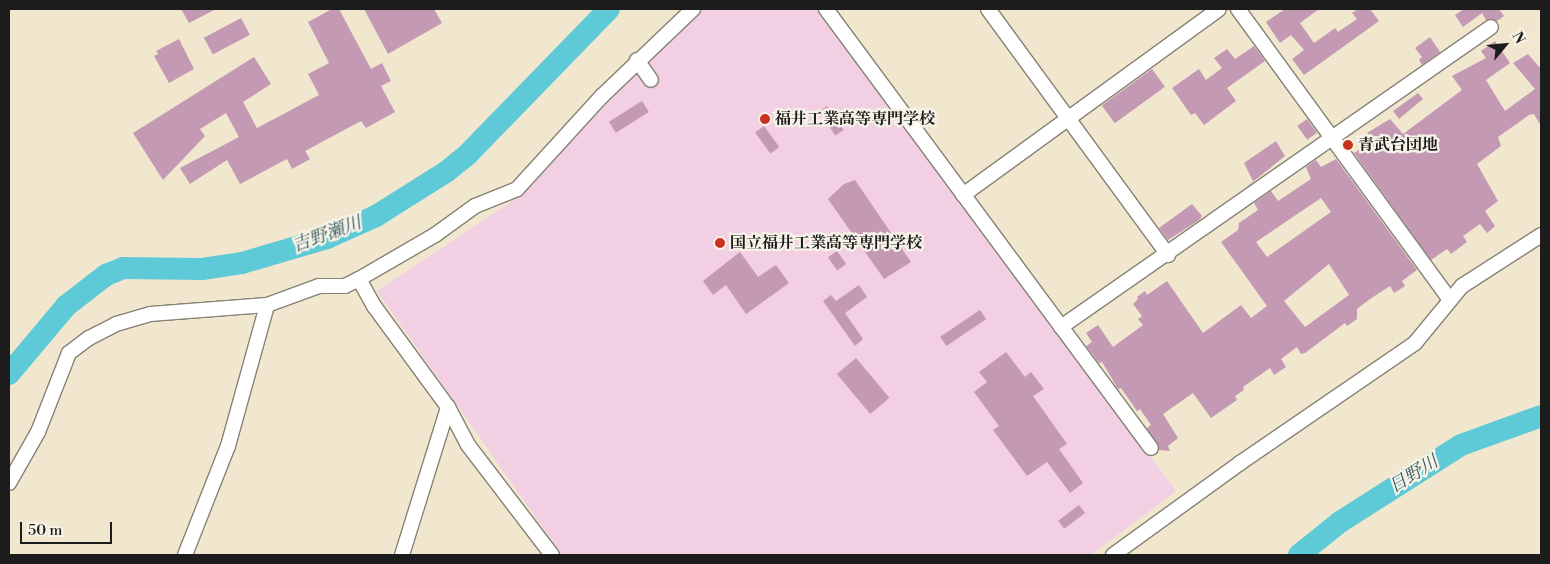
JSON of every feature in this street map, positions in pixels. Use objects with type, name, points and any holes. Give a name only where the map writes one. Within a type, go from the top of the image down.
[{"type":"street","points":[[9,483],[38,432],[69,353],[89,338],[116,324],[150,314],[267,305],[319,286],[345,286],[359,279],[435,236],[475,206],[517,189],[637,60],[693,9]]},
{"type":"street","points":[[826,9],[1151,448]]},
{"type":"street","points":[[988,9],[1168,255]]},
{"type":"street","points":[[964,195],[1219,9]]},
{"type":"street","points":[[1238,9],[1439,281],[1450,300]]},
{"type":"street","points":[[1061,327],[1333,140],[1491,27]]},
{"type":"street","points":[[637,60],[651,80]]},
{"type":"street","points":[[1114,555],[1240,463],[1415,342],[1462,286],[1541,236]]},
{"type":"street","points":[[359,279],[374,306],[448,407],[468,444],[552,555]]},
{"type":"street","points":[[185,555],[228,446],[267,305]]},
{"type":"street","points":[[402,555],[448,407]]},
{"type":"shaded area","name":"国立福井工業高等専門学校","points":[[704,9],[818,9],[1176,491],[1091,555],[562,555],[377,291],[520,196],[656,51]]},
{"type":"building","points":[[181,9],[216,9],[189,23]]},
{"type":"building","points":[[332,9],[339,9],[371,69],[382,63],[391,81],[381,86],[395,112],[366,128],[361,121],[305,151],[310,159],[292,169],[287,159],[240,184],[227,160],[190,184],[180,168],[239,137],[226,113],[200,129],[205,136],[163,180],[133,133],[254,57],[271,84],[243,102],[257,128],[319,95],[308,74],[329,63],[308,22]]},
{"type":"building","points":[[364,9],[434,9],[442,23],[388,54]]},
{"type":"building","points":[[1285,9],[1319,9],[1300,23],[1314,43],[1335,28],[1338,32],[1357,19],[1352,13],[1358,9],[1370,9],[1379,21],[1304,75],[1292,59],[1304,50],[1291,35],[1280,43],[1266,22]]},
{"type":"building","points":[[1464,9],[1499,9],[1504,16],[1497,21],[1486,20],[1482,13],[1463,27],[1455,15]]},
{"type":"building","points":[[241,18],[250,35],[213,54],[204,38]]},
{"type":"building","points":[[1430,37],[1440,52],[1422,65],[1419,60],[1422,57],[1415,48]]},
{"type":"building","points":[[179,39],[194,69],[169,83],[154,56],[158,54],[156,51]]},
{"type":"building","points":[[1495,41],[1510,63],[1486,80],[1505,111],[1535,89],[1513,63],[1528,54],[1541,69],[1541,126],[1534,114],[1529,115],[1498,137],[1501,146],[1477,164],[1498,201],[1485,211],[1495,226],[1487,233],[1480,224],[1463,236],[1467,242],[1451,254],[1447,249],[1431,260],[1354,153],[1373,141],[1367,133],[1390,119],[1403,134],[1462,90],[1452,76],[1486,58],[1481,51]]},
{"type":"building","points":[[1254,46],[1265,61],[1227,88],[1236,101],[1204,125],[1195,113],[1191,115],[1172,88],[1199,69],[1206,80],[1222,68],[1214,58],[1227,49],[1235,59]]},
{"type":"building","points":[[1152,69],[1165,87],[1115,123],[1102,105]]},
{"type":"building","points":[[1418,93],[1423,99],[1399,119],[1393,111]]},
{"type":"building","points":[[642,101],[649,112],[616,133],[609,122]]},
{"type":"building","points":[[827,106],[844,130],[835,135],[819,112]]},
{"type":"building","points":[[1307,119],[1317,133],[1307,140],[1297,126]]},
{"type":"building","points":[[764,126],[779,147],[770,154],[755,132]]},
{"type":"building","points":[[1276,141],[1285,156],[1244,189],[1253,181],[1244,163]]},
{"type":"building","points":[[1336,159],[1417,270],[1402,281],[1405,286],[1394,293],[1390,286],[1370,299],[1357,309],[1357,319],[1347,326],[1345,323],[1305,353],[1301,354],[1297,347],[1281,359],[1286,367],[1274,375],[1270,368],[1243,387],[1244,390],[1235,396],[1237,400],[1211,418],[1193,393],[1163,414],[1178,438],[1168,446],[1170,451],[1159,450],[1147,428],[1151,425],[1140,409],[1137,411],[1121,388],[1118,389],[1102,362],[1099,363],[1086,346],[1092,342],[1086,333],[1098,325],[1113,347],[1143,325],[1138,319],[1142,316],[1133,304],[1138,299],[1137,297],[1145,291],[1147,295],[1167,281],[1203,333],[1241,305],[1251,318],[1267,306],[1221,242],[1238,230],[1239,223],[1258,210],[1254,203],[1271,191],[1278,201],[1311,179],[1306,167],[1316,160],[1321,167]],"holes":[[[1321,198],[1331,212],[1267,257],[1256,242]],[[1329,264],[1349,295],[1305,327],[1284,301]]]},
{"type":"building","points":[[855,180],[911,262],[884,279],[828,199],[844,184]]},
{"type":"building","points":[[1192,204],[1202,216],[1199,220],[1168,240],[1159,228]]},
{"type":"building","points":[[837,251],[846,264],[837,270],[828,257]]},
{"type":"building","points":[[740,252],[758,277],[776,265],[789,283],[746,314],[726,285],[713,295],[703,281]]},
{"type":"building","points":[[859,285],[867,297],[845,313],[863,339],[855,346],[823,301],[831,295],[836,301]]},
{"type":"building","points":[[980,310],[986,319],[946,346],[940,337]]},
{"type":"building","points":[[1006,352],[1025,377],[1031,372],[1044,389],[1033,396],[1067,444],[1059,449],[1083,483],[1070,493],[1047,462],[1027,476],[993,430],[999,426],[974,392],[987,382],[979,372]]},
{"type":"building","points":[[856,358],[889,398],[870,414],[837,374]]},
{"type":"building","points":[[1079,505],[1085,513],[1064,529],[1058,521]]},
{"type":"waterway","name":"吉野瀬川","points":[[9,374],[66,306],[106,275],[123,268],[202,269],[242,263],[327,238],[376,216],[446,172],[468,154],[609,9]]},
{"type":"waterway","name":"日野川","points":[[1299,555],[1340,522],[1461,445],[1541,416]]},
{"type":"place","name":"福井工業高等専門学校","points":[[765,119]]},
{"type":"place","name":"青武台団地","points":[[1348,145]]},
{"type":"place","name":"国立福井工業高等専門学校","points":[[720,243]]}]
